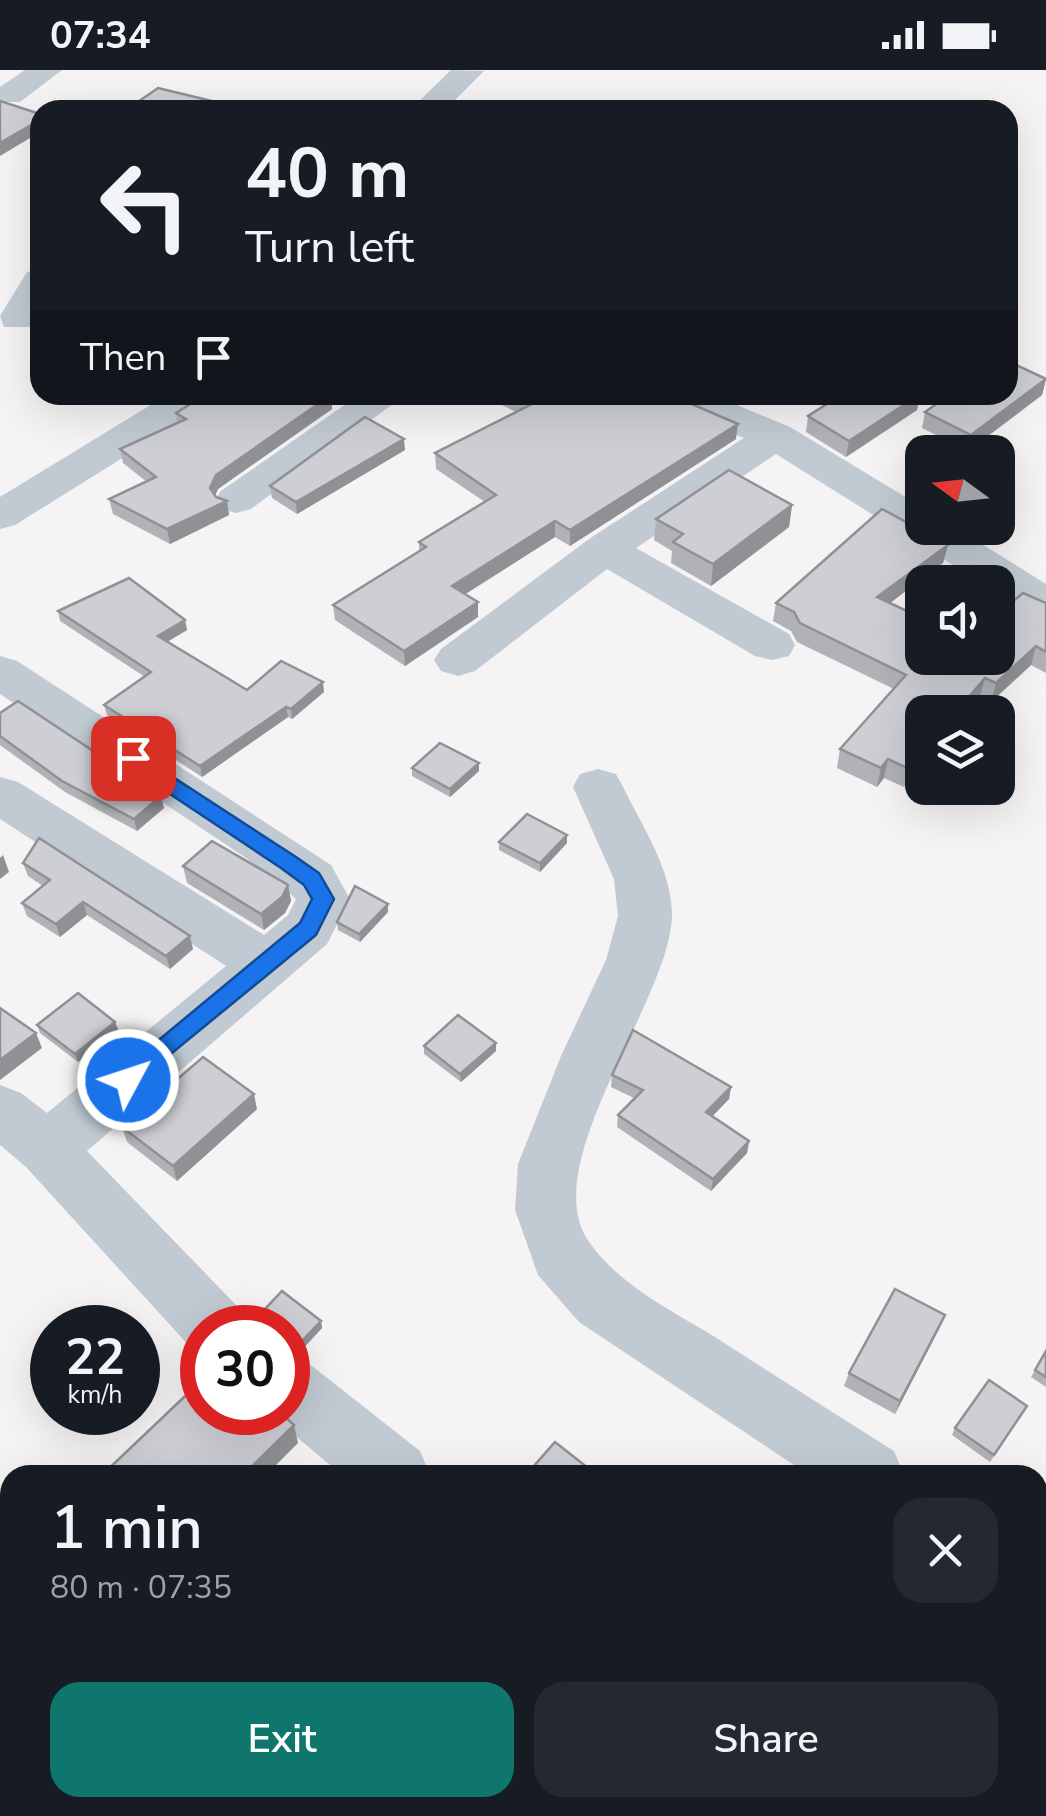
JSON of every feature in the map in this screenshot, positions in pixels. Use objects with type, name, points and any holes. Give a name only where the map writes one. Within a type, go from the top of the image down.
[{"type":"street","points":[[16,106],[46,70]]},
{"type":"street","points":[[437,100],[468,71]]},
{"type":"street","points":[[17,320],[30,297]]},
{"type":"street","points":[[0,516],[180,405]]},
{"type":"street","points":[[236,500],[372,405]]},
{"type":"street","points":[[702,405],[775,436],[905,515]]},
{"type":"street","points":[[458,660],[605,549],[775,436]]},
{"type":"street","points":[[960,545],[1035,584]]},
{"type":"street","points":[[605,549],[772,646]]},
{"type":"street","points":[[0,672],[312,879],[323,899],[308,929],[46,1149]]},
{"type":"street","points":[[598,787],[641,879],[645,916],[634,960],[590,1056],[549,1164],[546,1210],[560,1255],[602,1301],[854,1465]]},
{"type":"street","points":[[0,794],[265,964]]},
{"type":"street","points":[[0,1110],[46,1149],[193,1305]]},
{"type":"street","points":[[310,1406],[383,1465]]},
{"type":"building","points":[[158,88],[208,100],[141,100]]},
{"type":"building","points":[[0,101],[30,111],[30,126],[0,143]]},
{"type":"building","points":[[1018,366],[1046,379],[1018,400]]},
{"type":"building","points":[[189,405],[317,405],[216,475],[210,488],[216,497],[227,501],[167,529],[109,499],[156,477],[120,449],[186,419],[176,413]]},
{"type":"building","points":[[530,405],[694,405],[738,424],[570,530],[555,521],[452,586],[478,602],[404,651],[333,605],[426,547],[419,542],[496,495],[435,453]]},
{"type":"building","points":[[825,405],[904,405],[849,441],[808,416]]},
{"type":"building","points":[[935,405],[1011,405],[971,435],[925,412]]},
{"type":"building","points":[[365,417],[404,439],[296,502],[270,486]]},
{"type":"building","points":[[729,470],[792,505],[713,564],[673,542],[683,534],[656,519]]},
{"type":"building","points":[[882,509],[905,522],[905,545],[948,545],[921,565],[905,565],[905,576],[877,597],[905,610],[905,675],[800,623],[794,612],[776,603]]},
{"type":"building","points":[[129,578],[185,620],[158,636],[247,690],[281,661],[323,682],[291,709],[286,707],[200,766],[104,705],[151,672],[58,611]]},
{"type":"building","points":[[1023,593],[1046,603],[1046,652],[1036,646],[1015,665],[1015,600]]},
{"type":"building","points":[[906,675],[1005,675],[996,683],[985,678],[970,695],[905,695],[905,767],[888,759],[881,768],[840,749]]},
{"type":"building","points":[[18,701],[161,796],[134,819],[62,781],[0,736],[0,713]]},
{"type":"building","points":[[440,743],[479,763],[450,789],[412,768]]},
{"type":"building","points":[[527,814],[567,835],[540,863],[499,842]]},
{"type":"building","points":[[39,838],[190,936],[166,956],[83,902],[56,924],[22,903],[50,880],[23,863]]},
{"type":"building","points":[[212,841],[288,885],[282,897],[261,914],[183,866]]},
{"type":"building","points":[[355,886],[388,904],[359,934],[337,922]]},
{"type":"building","points":[[78,993],[115,1022],[75,1054],[37,1025]]},
{"type":"building","points":[[0,1008],[36,1033],[0,1060]]},
{"type":"building","points":[[458,1015],[496,1043],[460,1074],[424,1046]]},
{"type":"building","points":[[633,1030],[731,1087],[706,1112],[749,1141],[713,1179],[618,1115],[643,1090],[612,1075]]},
{"type":"building","points":[[203,1057],[254,1094],[173,1166],[122,1127]]},
{"type":"building","points":[[895,1289],[945,1315],[900,1401],[849,1373]]},
{"type":"building","points":[[282,1291],[300,1305],[269,1305]]},
{"type":"building","points":[[310,1313],[321,1321],[310,1332]]},
{"type":"building","points":[[1046,1351],[1046,1377],[1035,1370]]},
{"type":"building","points":[[989,1380],[1027,1406],[994,1455],[955,1428]]},
{"type":"building","points":[[180,1401],[180,1435],[284,1435],[253,1465],[113,1465],[144,1435],[160,1435],[160,1420]]},
{"type":"building","points":[[555,1442],[584,1465],[535,1465]]},
{"type":"route","points":[[128,1080],[308,929],[323,899],[312,879],[133,758]]}]
